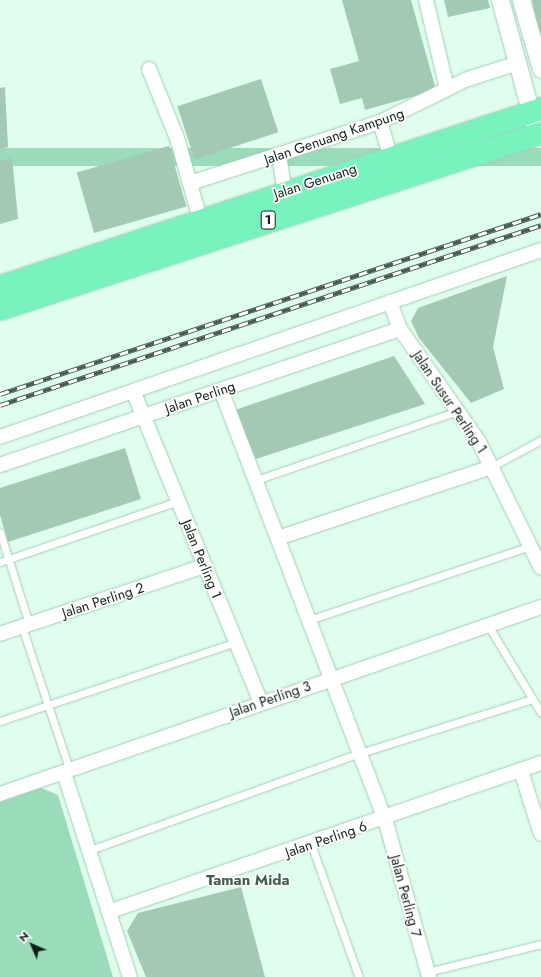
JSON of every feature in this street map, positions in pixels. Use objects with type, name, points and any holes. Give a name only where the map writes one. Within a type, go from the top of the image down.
[{"type":"highway","name":"Jalan Genuang","points":[[0,287],[200,219],[535,110]]},
{"type":"highway","name":"Jalan Genuang","points":[[0,308],[539,134]]},
{"type":"street","points":[[426,0],[448,90]]},
{"type":"street","points":[[500,0],[518,63],[535,110],[539,134]]},
{"type":"street","points":[[521,0],[541,66]]},
{"type":"street","name":"Jalan Genuang Kampung","points":[[190,183],[380,122],[484,72],[518,63]]},
{"type":"street","points":[[149,69],[190,183],[200,219]]},
{"type":"street","points":[[380,122],[392,157]]},
{"type":"street","points":[[279,155],[285,191]]},
{"type":"street","points":[[0,437],[134,393],[541,250]]},
{"type":"street","name":"Jalan Susur Perling 1","points":[[390,302],[400,329],[457,411],[491,467],[541,568]]},
{"type":"street","name":"Jalan Perling","points":[[0,465],[400,329]]},
{"type":"street","name":"Jalan Perling 7","points":[[221,390],[385,819],[428,975]]},
{"type":"street","name":"Jalan Perling 1","points":[[134,393],[260,702]]},
{"type":"street","points":[[278,538],[491,467]]},
{"type":"street","name":"Jalan Perling 2","points":[[0,634],[205,566]]},
{"type":"street","name":"Jalan Perling 3","points":[[0,794],[67,772],[260,702],[489,627],[541,607]]},
{"type":"street","name":"Jalan Perling 6","points":[[111,911],[385,819],[541,763]]},
{"type":"street","points":[[521,770],[541,834]]},
{"type":"street","points":[[67,772],[90,850],[111,911],[130,977]]},
{"type":"lane","points":[[256,480],[457,411]]},
{"type":"lane","points":[[491,467],[541,440]]},
{"type":"lane","points":[[0,562],[178,501]]},
{"type":"lane","points":[[0,532],[9,559],[47,706],[67,772]]},
{"type":"lane","points":[[309,620],[530,546]]},
{"type":"lane","points":[[489,627],[541,713]]},
{"type":"lane","points":[[0,721],[236,642]]},
{"type":"lane","points":[[90,850],[360,753],[532,699]]},
{"type":"lane","points":[[311,844],[359,977]]},
{"type":"lane","points":[[428,975],[541,944]]},
{"type":"green space","points":[[0,148],[541,148],[541,166],[0,166]]},
{"type":"green space","points":[[41,788],[58,795],[113,977],[0,977],[0,802]]},
{"type":"building","points":[[342,0],[411,0],[436,90],[365,110],[362,98],[340,104],[330,69],[359,61]]},
{"type":"building","points":[[444,0],[488,0],[490,8],[448,17]]},
{"type":"building","points":[[532,0],[541,0],[541,36],[540,36]]},
{"type":"building","points":[[261,79],[278,132],[195,159],[177,106]]},
{"type":"building","points":[[5,87],[8,147],[0,149],[0,88]]},
{"type":"building","points":[[169,146],[186,207],[94,233],[77,172]]},
{"type":"building","points":[[12,157],[18,219],[0,224],[0,161]]},
{"type":"building","points":[[507,276],[493,347],[504,389],[471,403],[419,338],[411,321],[418,308]]},
{"type":"building","points":[[394,356],[425,404],[256,459],[235,410]]},
{"type":"building","points":[[125,448],[141,499],[8,542],[0,515],[0,488]]},
{"type":"building","points":[[241,887],[265,977],[146,977],[127,931],[138,913]]},
{"type":"railway","points":[[0,394],[541,214]]},
{"type":"railway","points":[[0,405],[541,225]]},
{"type":"district","name":"Taman Mida","points":[[248,881]]}]
